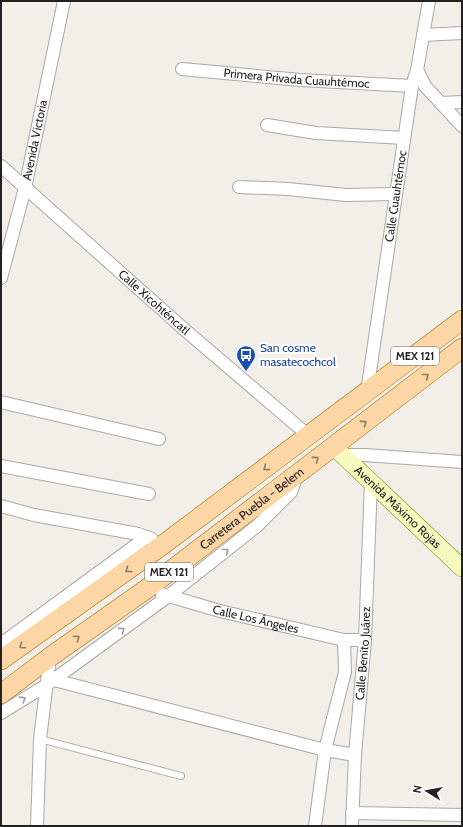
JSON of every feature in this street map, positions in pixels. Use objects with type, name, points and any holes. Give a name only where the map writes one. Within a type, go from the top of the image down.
[{"type":"main road","name":"Carretera Puebla - Belem","points":[[1,660],[38,634],[156,541],[309,436],[462,320]]},
{"type":"main road","name":"Carretera Puebla - Belem","points":[[1,694],[50,657],[148,588],[297,474],[338,451],[462,348]]},
{"type":"main road","name":"Avenida Máximo Rojas","points":[[338,451],[462,568]]},
{"type":"main road","points":[[38,634],[50,657]]},
{"type":"street","name":"Avenida Victoria","points":[[1,278],[3,257],[25,188],[64,1]]},
{"type":"street","name":"Calle Cuauhtémoc","points":[[367,392],[412,86],[417,70],[429,1]]},
{"type":"street","points":[[423,35],[462,32]]},
{"type":"street","name":"Primera Privada Cuauhtémoc","points":[[182,69],[300,80],[412,86]]},
{"type":"street","points":[[417,70],[425,86],[462,126]]},
{"type":"street","points":[[441,103],[462,102]]},
{"type":"street","points":[[267,125],[316,133],[404,138]]},
{"type":"street","name":"Calle Xicohténcatl","points":[[1,166],[185,330],[309,436]]},
{"type":"street","points":[[239,187],[288,189],[346,195],[395,194]]},
{"type":"street","points":[[1,402],[159,439]]},
{"type":"street","points":[[338,451],[365,455],[462,462]]},
{"type":"street","points":[[1,466],[149,494]]},
{"type":"street","points":[[1,713],[50,683],[168,597],[257,526],[291,492],[297,474]]},
{"type":"street","name":"Calle Benito Juárez","points":[[352,826],[355,755],[365,640],[371,482]]},
{"type":"street","points":[[1,506],[34,515],[122,530],[156,541]]},
{"type":"street","points":[[1,644],[156,541]]},
{"type":"street","name":"Calle Los Ángeles","points":[[148,588],[168,597],[220,611],[344,640],[365,640]]},
{"type":"street","points":[[315,826],[325,750],[345,672],[344,640]]},
{"type":"street","points":[[37,826],[40,739],[50,683],[50,657]]},
{"type":"street","points":[[50,683],[325,750],[355,755]]},
{"type":"street","points":[[352,813],[462,815]]},
{"type":"lane","points":[[40,739],[182,776]]},
{"type":"place","name":"San cosme masatecochcol","points":[[246,372]]}]
